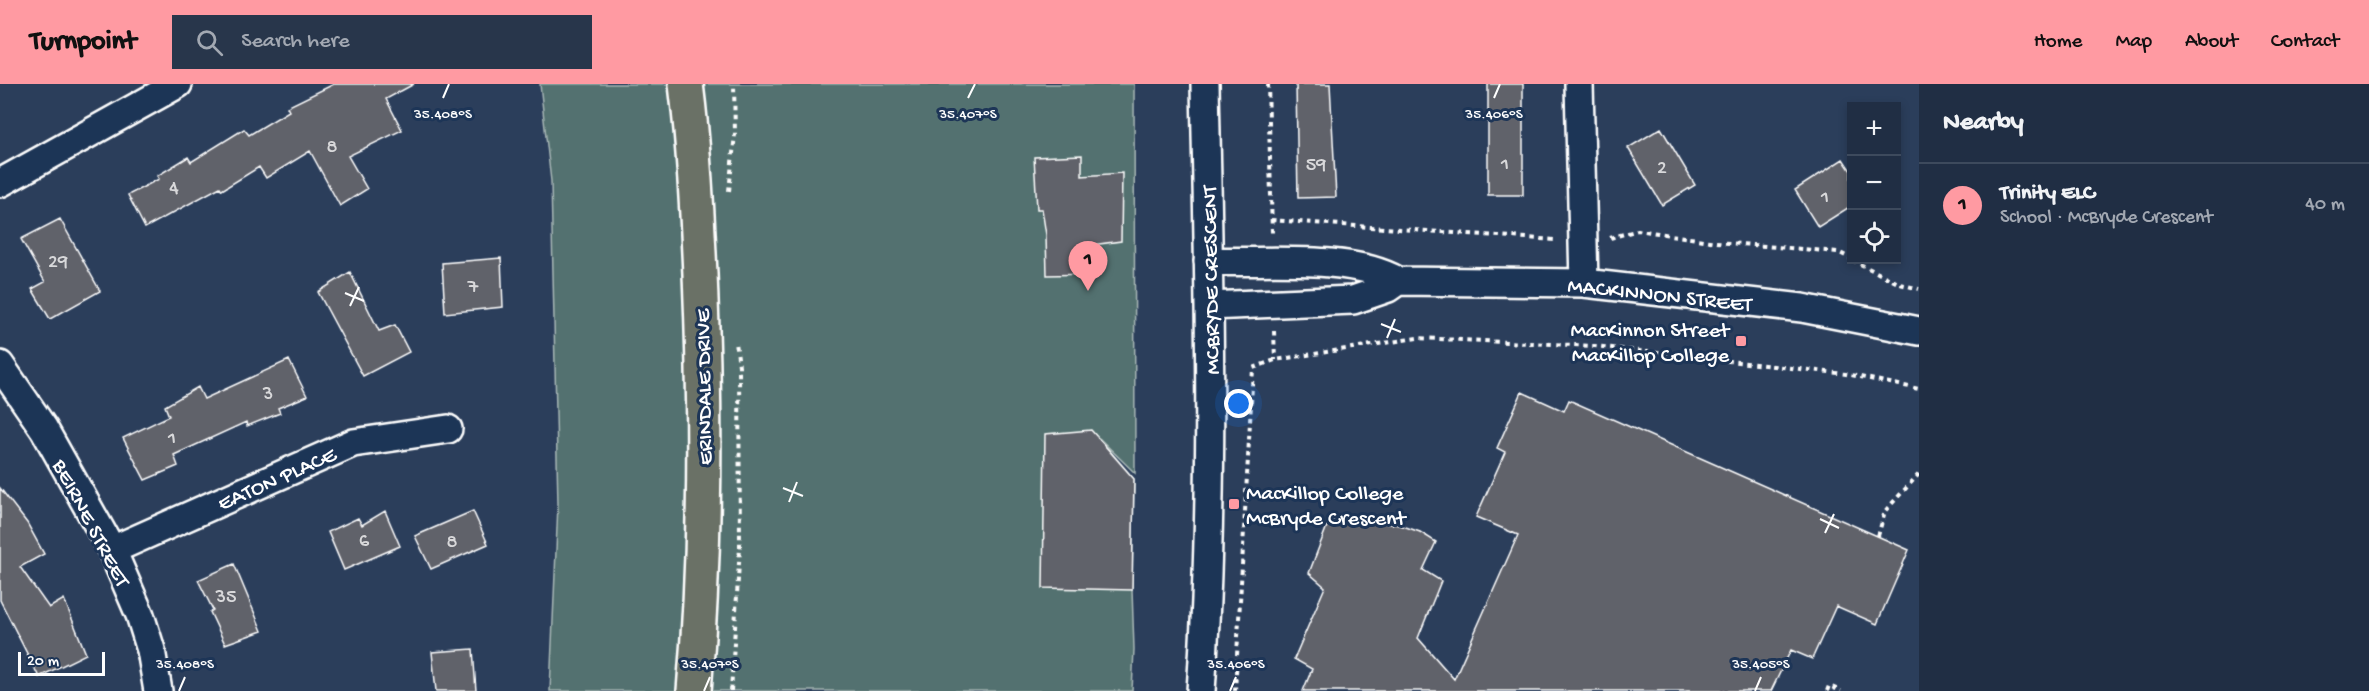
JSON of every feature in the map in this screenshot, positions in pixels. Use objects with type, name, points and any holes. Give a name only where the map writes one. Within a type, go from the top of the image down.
[{"type":"main road","name":"ERINDALE DRIVE","points":[[686,84],[697,224],[703,363],[704,477],[699,632],[694,691]]},
{"type":"street","points":[[0,183],[178,84]]},
{"type":"street","name":"MCBRYDE CRESCENT","points":[[1201,691],[1205,638],[1211,399],[1205,84]]},
{"type":"street","points":[[1579,84],[1584,283]]},
{"type":"street","name":"MACKINNON STREET","points":[[1208,261],[1347,264],[1386,274],[1398,281],[1584,283],[1802,308],[1919,331]]},
{"type":"street","name":"MACKINNON STREET","points":[[1209,306],[1353,300],[1389,288],[1398,281]]},
{"type":"street","name":"BEIRNE STREET","points":[[0,364],[44,429],[112,550],[140,615],[151,650],[158,691]]},
{"type":"street","name":"EATON PLACE","points":[[112,550],[353,443],[448,429]]},
{"type":"path","points":[[1268,84],[1271,220]]},
{"type":"path","points":[[1860,264],[1900,284],[1919,289]]},
{"type":"path","points":[[1235,691],[1253,368],[1275,360],[1417,338],[1595,346],[1846,374],[1919,389]]},
{"type":"path","points":[[1878,536],[1885,511],[1919,474]]},
{"type":"path","points":[[1827,691],[1829,686],[1842,691]]},
{"type":"green space","points":[[540,84],[1134,84],[1135,473],[1099,438],[1134,479],[1132,691],[550,691],[558,504],[551,181]]},
{"type":"building","points":[[334,84],[414,84],[386,99],[402,130],[348,156],[367,189],[340,206],[310,151],[266,178],[259,167],[222,190],[220,187],[145,228],[128,195],[159,179],[157,176],[188,157],[191,162],[244,129],[249,135],[289,111],[287,107]]},
{"type":"building","points":[[1296,84],[1330,84],[1336,197],[1298,198]]},
{"type":"building","points":[[1488,84],[1523,84],[1523,195],[1488,195]]},
{"type":"building","points":[[1661,128],[1695,185],[1662,205],[1628,148]]},
{"type":"building","points":[[1082,155],[1082,176],[1122,173],[1121,241],[1092,245],[1093,274],[1047,275],[1046,235],[1042,209],[1037,209],[1034,157]]},
{"type":"building","points":[[1843,159],[1847,165],[1847,209],[1818,227],[1795,190]]},
{"type":"building","points":[[60,219],[100,291],[50,319],[32,289],[45,282],[21,239]]},
{"type":"building","points":[[501,258],[503,307],[445,313],[442,263]]},
{"type":"building","points":[[350,272],[379,331],[395,325],[409,352],[363,376],[318,292]]},
{"type":"building","points":[[289,360],[307,396],[278,408],[280,413],[247,426],[246,422],[174,455],[178,466],[145,480],[123,438],[169,416],[165,406],[198,387],[204,399]]},
{"type":"building","points":[[1522,392],[1564,411],[1569,400],[1909,550],[1877,624],[1836,606],[1812,659],[1791,650],[1771,691],[1303,691],[1312,669],[1294,659],[1325,587],[1309,573],[1329,521],[1348,519],[1400,525],[1420,532],[1436,542],[1423,570],[1441,581],[1418,638],[1454,679],[1518,535],[1476,517],[1505,452],[1497,448]]},
{"type":"building","points":[[1091,430],[1134,479],[1132,590],[1043,588],[1045,434]]},
{"type":"building","points":[[0,488],[27,523],[44,554],[20,567],[49,608],[64,599],[86,654],[39,677],[0,600]]},
{"type":"building","points":[[385,511],[400,546],[344,570],[328,532],[358,518],[362,525]]},
{"type":"building","points":[[473,511],[488,544],[431,569],[415,536]]},
{"type":"building","points":[[234,564],[262,631],[225,644],[210,612],[213,610],[198,580]]},
{"type":"building","points":[[473,649],[476,691],[436,691],[432,652]]},
{"type":"place","name":"Trinity ELC","points":[[1088,291]]},
{"type":"place","name":"MacKinnon Street MacKillop College","points":[[1741,341]]},
{"type":"place","name":"MacKillop College McBryde Crescent","points":[[1234,504]]}]
